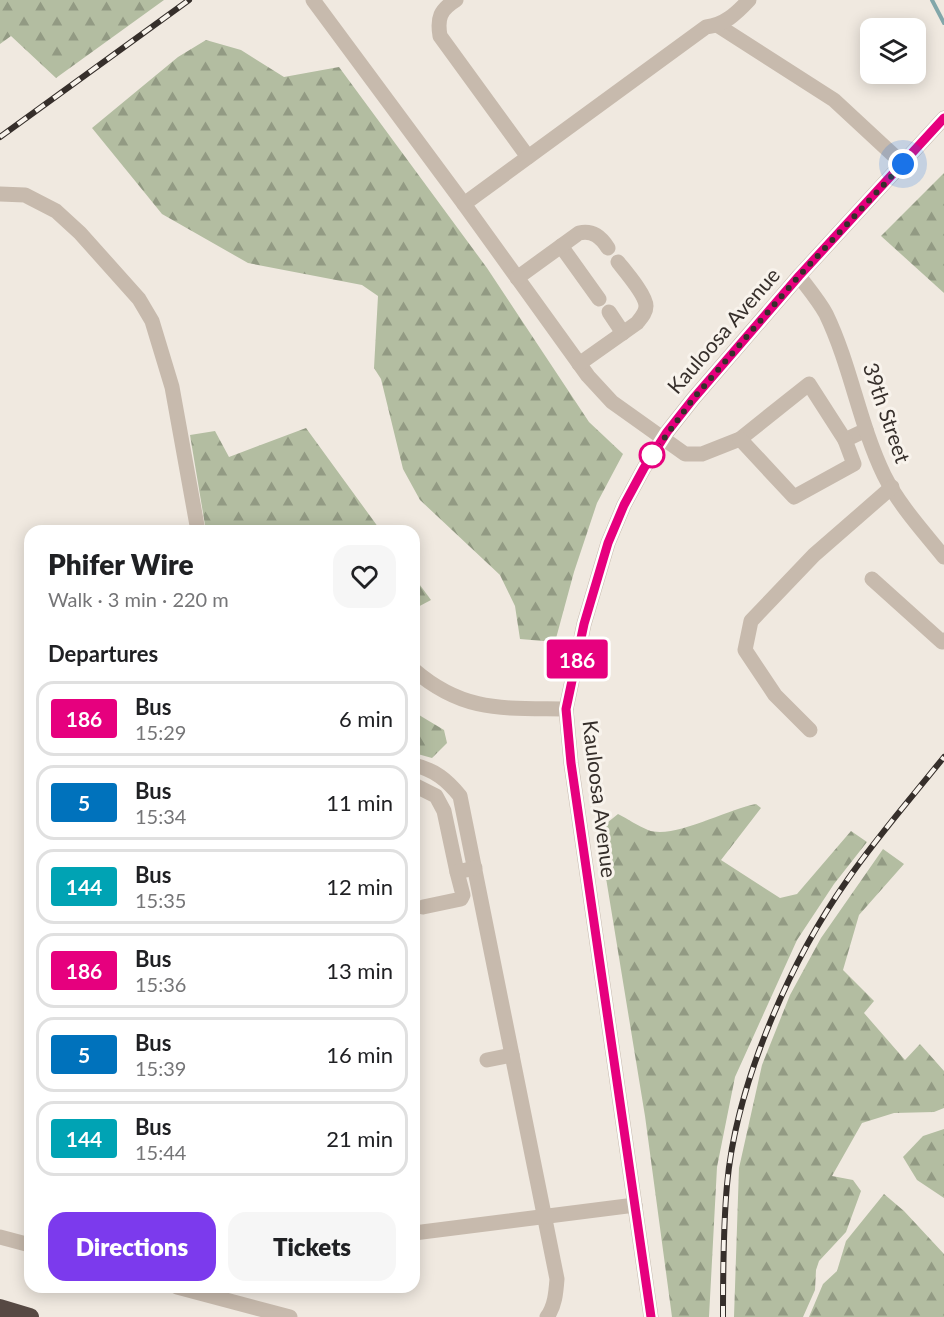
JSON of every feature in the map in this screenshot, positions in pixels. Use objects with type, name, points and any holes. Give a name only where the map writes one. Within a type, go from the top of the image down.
[{"type":"highway","points":[[0,1308],[30,1317]]},
{"type":"street","points":[[313,0],[579,364],[612,402],[685,454],[702,454],[740,439],[809,384],[845,440],[854,464],[794,497],[740,439]]},
{"type":"street","points":[[464,204],[706,27],[717,25],[737,13],[749,0]]},
{"type":"street","points":[[449,2],[441,11],[438,21],[440,36],[528,158]]},
{"type":"street","points":[[717,25],[834,100],[903,164]]},
{"type":"street","name":"Kauloosa Avenue","points":[[651,1317],[571,763],[566,709],[584,624],[608,543],[624,505],[663,439],[693,399],[799,276],[944,118]]},
{"type":"street","points":[[0,194],[25,195],[56,211],[80,233],[139,298],[152,321],[172,387],[197,525]]},
{"type":"street","points":[[517,278],[579,233],[586,231],[596,235],[609,248]]},
{"type":"street","points":[[561,246],[599,299]]},
{"type":"street","points":[[579,364],[643,316],[646,307],[644,298],[618,262]]},
{"type":"street","name":"39th Street","points":[[799,276],[825,311],[843,354],[866,430],[885,476],[908,513],[944,557]]},
{"type":"street","points":[[609,312],[623,333]]},
{"type":"street","points":[[845,440],[866,430]]},
{"type":"street","points":[[810,730],[775,695],[745,650],[751,621],[814,555],[892,487]]},
{"type":"street","points":[[872,579],[942,642],[944,640]]},
{"type":"street","points":[[420,674],[440,689],[470,703],[496,707],[566,709]]},
{"type":"street","points":[[420,766],[446,779],[460,796],[557,1279],[556,1296],[547,1317]]},
{"type":"street","points":[[420,788],[436,796],[444,811],[463,895],[461,899],[423,907]]},
{"type":"street","points":[[457,872],[475,868]]},
{"type":"street","points":[[487,1060],[512,1055]]},
{"type":"street","points":[[420,1232],[635,1205]]},
{"type":"street","points":[[0,1237],[24,1243]]},
{"type":"street","points":[[218,1293],[290,1317]]},
{"type":"green space","points":[[0,0],[164,0],[56,78],[11,36],[0,44]]},
{"type":"green space","points":[[206,40],[241,50],[284,77],[339,67],[487,268],[589,422],[623,454],[597,503],[574,572],[555,642],[520,639],[515,606],[500,575],[420,500],[403,469],[381,379],[374,368],[378,296],[362,285],[248,263],[162,214],[92,128],[178,57]]},
{"type":"green space","points":[[944,173],[944,293],[881,236]]},
{"type":"green space","points":[[306,428],[377,525],[205,525],[190,435],[215,431],[229,457]]},
{"type":"green space","points":[[420,585],[431,600],[420,606]]},
{"type":"green space","points":[[420,716],[444,730],[447,743],[432,758],[420,755]]},
{"type":"green space","points":[[756,804],[761,808],[721,860],[780,898],[797,894],[851,831],[867,842],[834,884],[797,940],[735,1077],[717,1167],[709,1317],[672,1317],[645,1116],[606,878],[602,827],[618,814],[648,830],[671,831]]},
{"type":"green space","points":[[883,849],[904,864],[859,915],[843,970],[874,1001],[864,1013],[905,1060],[920,1044],[944,1071],[944,1108],[934,1112],[894,1113],[862,1123],[832,1176],[853,1180],[861,1191],[846,1232],[819,1261],[815,1290],[803,1317],[734,1317],[739,1168],[762,1065],[790,995],[821,938]]},
{"type":"green space","points":[[944,1129],[944,1198],[917,1180],[903,1157],[923,1136]]},
{"type":"green space","points":[[884,1194],[904,1211],[944,1254],[944,1317],[809,1317],[823,1284],[837,1271],[846,1241]]},
{"type":"waterway","points":[[932,0],[944,23]]},
{"type":"railway","points":[[0,137],[189,0]]},
{"type":"railway","points":[[723,1317],[725,1218],[732,1146],[754,1065],[769,1025],[806,947],[848,879],[944,757]]},
{"type":"bus line","name":"186","points":[[651,1317],[571,763],[566,709],[594,583],[624,505],[667,432],[799,276],[944,118]]},
{"type":"route","points":[[652,455],[693,399],[799,276],[903,164]]}]
